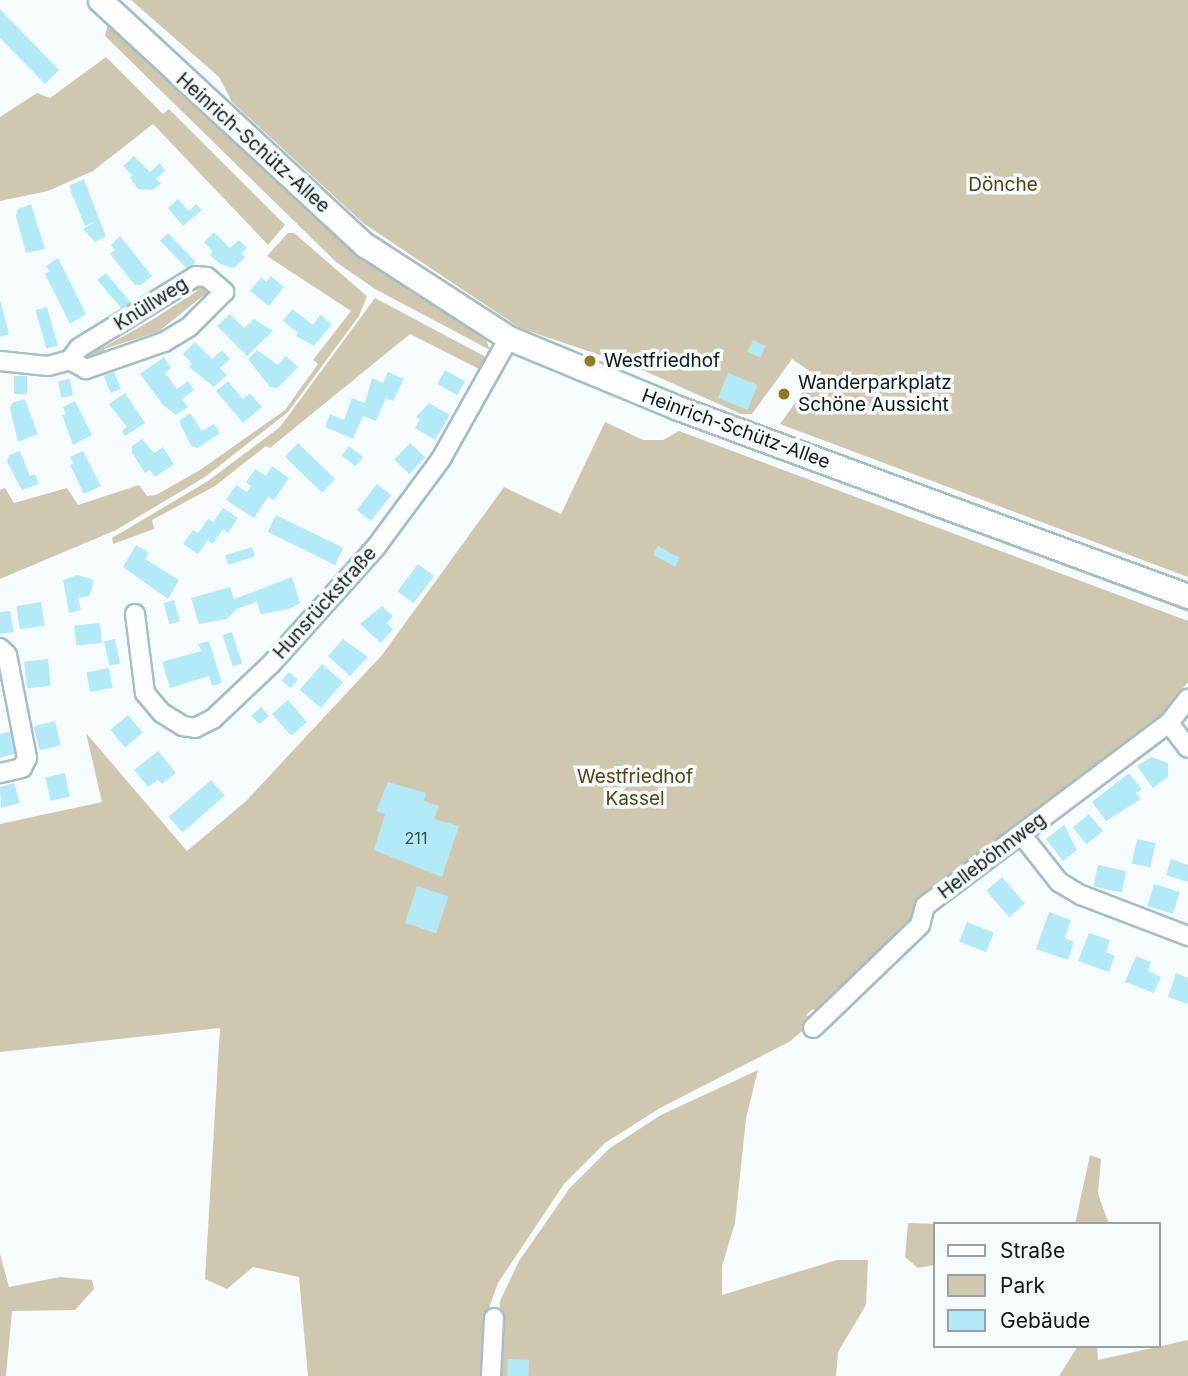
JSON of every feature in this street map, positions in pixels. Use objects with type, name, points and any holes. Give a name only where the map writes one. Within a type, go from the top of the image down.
[{"type":"main road","name":"Heinrich-Schütz-Allee","points":[[100,0],[365,245],[509,338],[678,408],[1188,596]]},
{"type":"street","name":"Knüllweg","points":[[0,361],[48,366],[70,360],[79,348],[196,276],[207,277],[224,292],[189,327],[163,342],[86,369],[70,360]]},
{"type":"street","name":"Hunsrückstraße","points":[[135,614],[145,693],[162,713],[183,726],[195,728],[213,719],[271,664],[376,547],[441,459],[509,338]]},
{"type":"street","points":[[0,648],[7,655],[27,758],[22,768],[0,773]]},
{"type":"street","name":"Helleböhnweg","points":[[813,1028],[920,925],[925,906],[1169,723],[1188,699]]},
{"type":"street","points":[[1169,723],[1188,748]]},
{"type":"street","points":[[1021,834],[1059,882],[1082,895],[1188,935]]},
{"type":"street","points":[[491,1376],[494,1318]]},
{"type":"green space","name":"Dönche","points":[[131,0],[1188,0],[1188,577],[780,424],[815,375],[792,359],[752,414],[741,414],[638,368],[520,328],[363,223],[232,102],[219,77]]},
{"type":"green space","points":[[108,23],[306,209],[353,248],[485,337],[490,350],[375,289],[336,262],[105,36]]},
{"type":"green space","points":[[106,57],[163,114],[169,109],[285,225],[268,245],[153,124],[93,171],[48,191],[0,201],[0,117],[37,93],[50,98]]},
{"type":"green space","points":[[288,233],[294,233],[367,296],[359,316],[288,412],[205,477],[116,530],[0,579],[0,490],[5,488],[14,503],[67,488],[78,505],[139,485],[147,496],[156,495],[200,470],[285,410],[318,364],[313,360],[351,311],[267,256]]},
{"type":"green space","points":[[196,283],[213,296],[211,300],[204,295],[158,332],[104,349],[105,359],[85,363],[82,352],[102,340],[104,347],[152,320],[197,291],[191,284]]},
{"type":"green space","points":[[375,298],[486,357],[486,363],[481,370],[410,334],[270,448],[266,446],[215,486],[152,520],[154,529],[113,544],[112,538],[208,481],[280,427]]},
{"type":"green space","name":"Westfriedhof Kassel","points":[[605,422],[643,440],[663,440],[679,431],[1188,621],[1188,682],[1158,719],[920,900],[912,922],[820,1013],[813,1009],[806,1015],[814,1021],[789,1042],[660,1108],[605,1143],[564,1184],[498,1283],[489,1308],[486,1376],[308,1376],[299,1277],[253,1267],[227,1289],[205,1279],[220,1028],[0,1052],[0,824],[102,802],[86,733],[187,851],[246,801],[382,655],[504,487],[561,514]]},
{"type":"green space","points":[[686,422],[1188,606],[1188,612],[678,423]]},
{"type":"green space","points":[[758,1070],[746,1119],[735,1223],[722,1266],[722,1295],[837,1260],[868,1260],[866,1305],[838,1352],[836,1376],[496,1376],[500,1301],[519,1261],[569,1189],[610,1148],[661,1115]]},
{"type":"green space","points":[[1090,1155],[1101,1159],[1098,1194],[1108,1222],[1075,1222]]},
{"type":"green space","points":[[908,1223],[932,1224],[932,1265],[918,1268],[905,1257]]},
{"type":"green space","points":[[0,1254],[9,1287],[60,1277],[92,1280],[94,1289],[75,1310],[12,1311],[6,1376],[0,1376]]},
{"type":"green space","points":[[1188,1340],[1188,1376],[1059,1376],[1077,1348],[1097,1348],[1098,1360]]},
{"type":"building","points":[[0,9],[59,70],[45,84],[0,38]]},
{"type":"building","points":[[134,156],[150,172],[160,163],[165,171],[156,179],[161,183],[153,190],[138,189],[130,178],[132,175],[123,166]]},
{"type":"building","points":[[84,179],[106,237],[95,242],[83,229],[96,221],[85,226],[71,192],[70,185]]},
{"type":"building","points":[[178,199],[189,211],[196,204],[202,210],[183,226],[168,208]]},
{"type":"building","points":[[31,204],[45,249],[26,253],[16,216],[18,209]]},
{"type":"building","points":[[214,232],[230,248],[239,240],[247,248],[241,253],[245,257],[234,268],[220,264],[210,255],[213,252],[204,242]]},
{"type":"building","points":[[168,233],[196,262],[188,269],[160,241]]},
{"type":"building","points":[[120,236],[152,276],[141,285],[135,285],[110,254],[115,250],[111,245]]},
{"type":"building","points":[[58,258],[86,314],[70,324],[45,274],[49,271],[46,266]]},
{"type":"building","points":[[106,273],[132,304],[123,311],[98,280]]},
{"type":"building","points":[[271,276],[284,287],[269,306],[250,291],[261,277],[266,282]]},
{"type":"building","points":[[0,299],[9,334],[0,337]]},
{"type":"building","points":[[47,307],[58,345],[46,349],[35,310]]},
{"type":"building","points":[[292,309],[313,325],[320,315],[332,324],[314,346],[296,336],[298,333],[283,321]]},
{"type":"building","points":[[230,314],[244,328],[254,319],[273,331],[247,356],[217,326]]},
{"type":"building","points":[[753,340],[766,346],[760,358],[748,352]]},
{"type":"building","points":[[195,342],[212,359],[222,350],[230,359],[220,368],[227,375],[214,387],[189,367],[192,364],[183,354]]},
{"type":"building","points":[[257,350],[278,365],[286,356],[298,367],[278,388],[270,387],[248,359]]},
{"type":"building","points":[[164,357],[171,368],[165,373],[177,389],[188,381],[194,390],[182,399],[188,407],[176,415],[163,405],[140,374]]},
{"type":"building","points":[[445,370],[465,381],[457,395],[437,384]]},
{"type":"building","points":[[114,372],[121,389],[111,393],[104,376]]},
{"type":"building","points":[[388,372],[404,379],[393,401],[386,398],[376,421],[363,416],[353,439],[325,427],[330,414],[344,420],[352,398],[365,403],[372,378],[383,383]]},
{"type":"building","points":[[728,373],[758,385],[748,410],[718,398]]},
{"type":"building","points":[[14,376],[27,376],[27,394],[14,394]]},
{"type":"building","points":[[70,379],[73,396],[61,398],[58,381]]},
{"type":"building","points":[[228,381],[243,399],[250,393],[262,407],[243,423],[216,391]]},
{"type":"building","points":[[125,393],[145,423],[125,436],[122,431],[127,427],[109,404]]},
{"type":"building","points":[[25,399],[38,434],[18,442],[10,409],[12,403]]},
{"type":"building","points":[[75,401],[92,435],[73,445],[62,415],[66,414],[63,407]]},
{"type":"building","points":[[429,403],[450,415],[435,440],[415,428],[420,419],[416,417]]},
{"type":"building","points":[[190,413],[202,431],[214,424],[220,433],[198,448],[191,446],[179,421]]},
{"type":"building","points":[[142,439],[154,453],[163,447],[174,464],[155,477],[150,470],[145,473],[132,453],[132,446]]},
{"type":"building","points":[[298,443],[335,479],[322,493],[285,457]]},
{"type":"building","points":[[410,443],[425,457],[410,474],[394,460]]},
{"type":"building","points":[[349,446],[363,457],[356,467],[342,455]]},
{"type":"building","points":[[20,451],[30,476],[35,474],[39,484],[22,490],[7,462],[9,455]]},
{"type":"building","points":[[83,451],[101,486],[84,494],[70,465],[73,463],[70,457]]},
{"type":"building","points":[[272,466],[289,478],[274,500],[268,497],[254,518],[226,500],[236,485],[247,492],[251,486],[246,482],[255,469],[266,476]]},
{"type":"building","points":[[377,484],[391,495],[371,521],[357,510]]},
{"type":"building","points":[[223,508],[238,518],[228,533],[223,529],[213,544],[208,540],[198,554],[183,544],[193,530],[198,533],[208,519],[213,522]]},
{"type":"building","points":[[276,515],[343,548],[335,565],[268,532]]},
{"type":"building","points":[[136,545],[149,553],[145,559],[179,580],[168,599],[123,567]]},
{"type":"building","points":[[658,546],[680,558],[675,567],[653,555]]},
{"type":"building","points":[[252,547],[255,557],[228,565],[225,555]]},
{"type":"building","points":[[418,564],[434,576],[414,603],[398,591]]},
{"type":"building","points":[[77,575],[92,579],[93,586],[89,596],[78,598],[81,610],[69,613],[63,580]]},
{"type":"building","points":[[292,577],[300,603],[289,609],[261,614],[257,602],[237,609],[227,619],[199,624],[191,598],[230,587],[234,599]]},
{"type":"building","points":[[174,600],[180,621],[169,624],[163,603]]},
{"type":"building","points":[[41,602],[45,626],[20,630],[16,606]]},
{"type":"building","points":[[382,606],[393,616],[387,623],[393,629],[381,643],[360,624]]},
{"type":"building","points":[[10,611],[14,632],[0,634],[0,612]]},
{"type":"building","points":[[100,623],[102,643],[76,646],[74,626]]},
{"type":"building","points":[[232,632],[242,663],[233,666],[222,635]]},
{"type":"building","points":[[115,639],[120,663],[109,666],[104,641]]},
{"type":"building","points":[[343,639],[368,657],[350,676],[328,656]]},
{"type":"building","points":[[209,641],[222,683],[212,686],[209,676],[170,688],[162,662],[201,651],[198,644]]},
{"type":"building","points":[[48,659],[51,686],[27,688],[24,662]]},
{"type":"building","points":[[322,664],[343,682],[321,708],[300,690]]},
{"type":"building","points":[[109,668],[113,688],[90,692],[86,672]]},
{"type":"building","points":[[289,672],[298,680],[291,688],[282,680]]},
{"type":"building","points":[[288,700],[307,722],[291,736],[272,714]]},
{"type":"building","points":[[261,707],[269,716],[259,725],[251,716]]},
{"type":"building","points":[[128,715],[143,733],[125,747],[110,730]]},
{"type":"building","points":[[55,721],[61,745],[40,751],[34,726]]},
{"type":"building","points":[[12,731],[17,753],[0,758],[0,734]]},
{"type":"building","points":[[158,751],[176,773],[162,784],[158,780],[148,787],[134,770]]},
{"type":"building","points":[[1151,757],[1168,763],[1168,777],[1153,788],[1137,766]]},
{"type":"building","points":[[65,773],[70,796],[50,801],[45,777]]},
{"type":"building","points":[[1129,773],[1142,789],[1136,793],[1141,799],[1106,821],[1092,802]]},
{"type":"building","points":[[211,780],[225,796],[183,833],[169,817]]},
{"type":"building","points":[[388,782],[426,793],[424,801],[439,806],[434,819],[459,826],[442,877],[374,850],[385,814],[376,811]]},
{"type":"building","points":[[14,783],[20,803],[1,808],[0,787]]},
{"type":"building","points":[[1089,814],[1103,831],[1087,844],[1073,827]]},
{"type":"building","points":[[1064,825],[1077,850],[1063,861],[1046,839]]},
{"type":"building","points":[[1137,839],[1156,843],[1150,867],[1132,863]]},
{"type":"building","points":[[1171,859],[1188,865],[1188,882],[1166,875]]},
{"type":"building","points":[[1098,865],[1126,871],[1122,893],[1093,887]]},
{"type":"building","points":[[1002,877],[1025,903],[1009,917],[986,891]]},
{"type":"building","points":[[1154,884],[1180,892],[1173,914],[1147,906]]},
{"type":"building","points":[[417,886],[448,896],[436,933],[405,923]]},
{"type":"building","points":[[1049,912],[1071,920],[1065,938],[1074,942],[1068,960],[1036,949]]},
{"type":"building","points":[[967,922],[994,933],[986,952],[959,941]]},
{"type":"building","points":[[1089,933],[1110,940],[1106,952],[1115,956],[1109,972],[1078,961]]},
{"type":"building","points":[[1136,956],[1151,962],[1148,971],[1161,977],[1154,993],[1125,982]]},
{"type":"building","points":[[1176,973],[1188,978],[1188,1004],[1168,997]]},
{"type":"building","points":[[508,1359],[529,1360],[528,1376],[507,1376]]},
{"type":"place","name":"Westfriedhof","points":[[590,361]]},
{"type":"place","name":"Wanderparkplatz Schöne Aussicht","points":[[784,394]]}]
